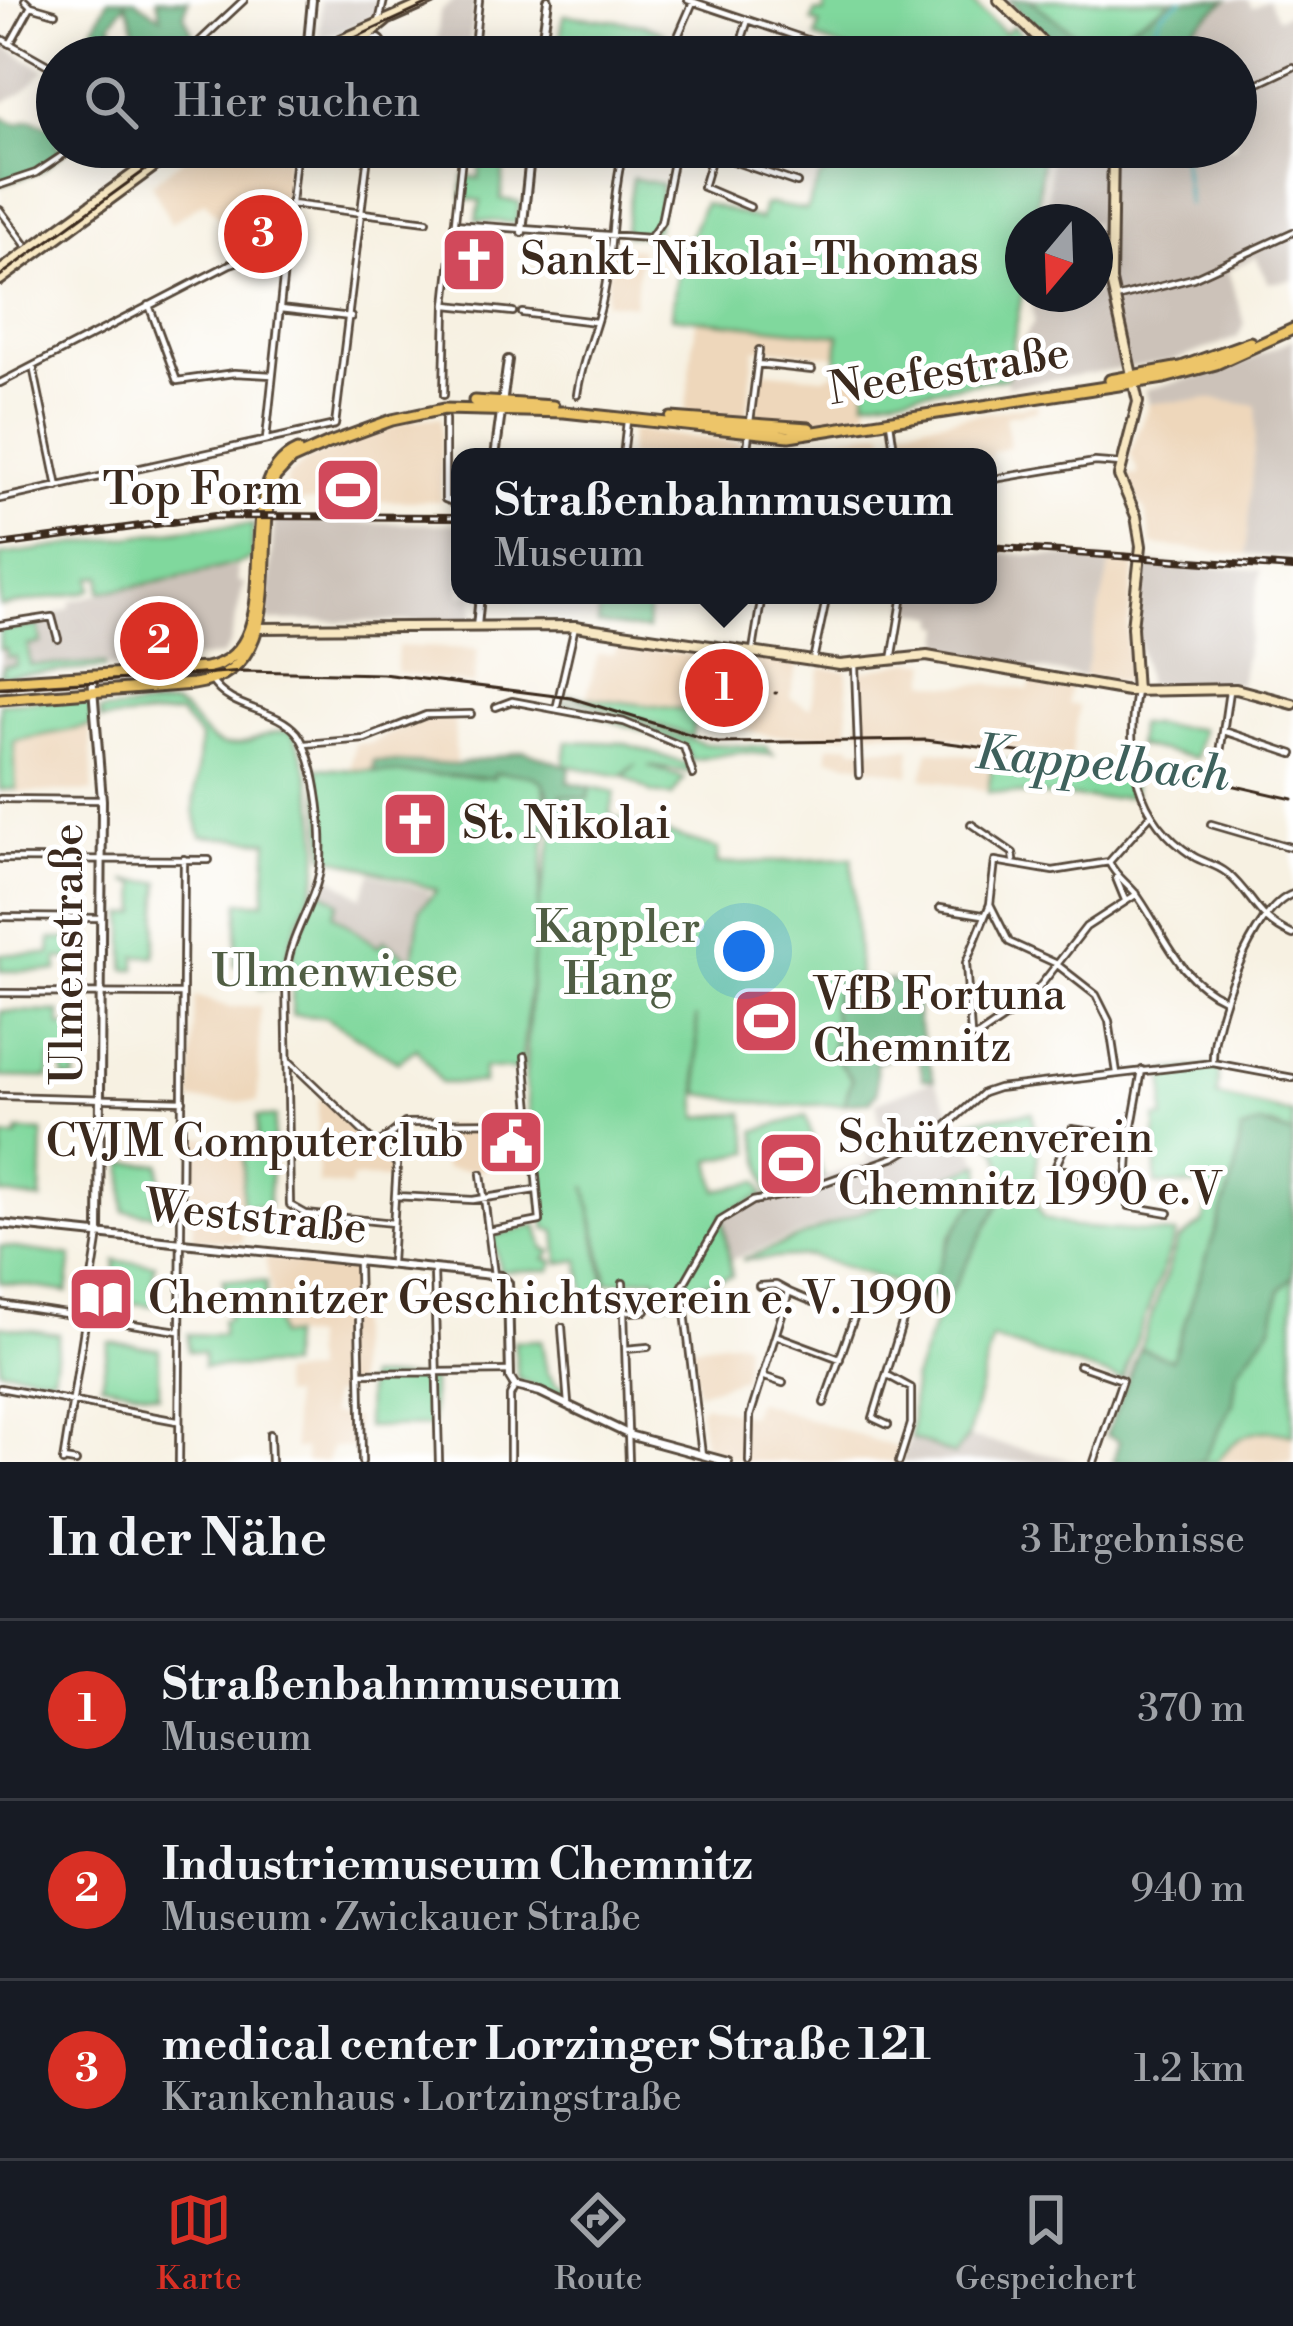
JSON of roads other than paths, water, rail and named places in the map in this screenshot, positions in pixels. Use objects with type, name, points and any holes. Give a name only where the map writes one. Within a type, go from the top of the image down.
[{"type":"main road","points":[[407,11],[422,0]]},
{"type":"main road","points":[[350,36],[432,0]]},
{"type":"main road","points":[[999,0],[1036,36]]},
{"type":"main road","points":[[367,36],[384,21]]},
{"type":"main road","points":[[0,275],[142,168]]},
{"type":"main road","points":[[0,275],[152,168]]},
{"type":"main road","points":[[1114,168],[1111,245],[1137,416],[1121,464],[1120,485],[1136,515],[1142,545],[1132,627],[1136,691]]},
{"type":"main road","name":"Neefestraße","points":[[251,627],[267,581],[270,493],[283,468],[382,423],[460,405],[503,406],[785,436],[1134,379],[1207,359],[1293,326]]},
{"type":"main road","name":"Neefestraße","points":[[503,406],[749,430],[843,425],[1134,379]]},
{"type":"main road","points":[[251,627],[276,631],[574,626],[855,666],[927,656],[1136,691],[1229,689],[1293,704]]},
{"type":"main road","points":[[244,650],[251,627]]},
{"type":"main road","points":[[0,681],[219,665],[251,627]]},
{"type":"main road","points":[[0,699],[211,680],[244,650],[276,631]]},
{"type":"street","points":[[25,0],[55,14]]},
{"type":"street","points":[[205,36],[244,0]]},
{"type":"street","points":[[307,36],[311,0]]},
{"type":"street","points":[[384,21],[385,0]]},
{"type":"street","points":[[476,36],[479,0]]},
{"type":"street","points":[[543,36],[548,0]]},
{"type":"street","points":[[677,36],[690,1],[796,36]]},
{"type":"street","points":[[10,44],[31,6]]},
{"type":"street","points":[[743,36],[748,20]]},
{"type":"street","points":[[0,38],[36,58]]},
{"type":"street","points":[[1257,84],[1293,68]]},
{"type":"street","points":[[0,185],[44,168]]},
{"type":"street","points":[[266,439],[295,168]]},
{"type":"street","points":[[0,499],[254,447],[266,439],[318,432],[338,422],[367,168]]},
{"type":"street","points":[[444,395],[446,304],[461,168]]},
{"type":"street","points":[[522,230],[529,168]]},
{"type":"street","points":[[578,395],[582,361],[596,322],[620,168]]},
{"type":"street","points":[[454,224],[644,239],[656,234],[671,168]]},
{"type":"street","points":[[709,168],[704,187],[750,207]]},
{"type":"street","points":[[753,168],[797,183]]},
{"type":"street","points":[[291,204],[427,221]]},
{"type":"street","points":[[0,210],[25,244]]},
{"type":"street","points":[[1116,298],[1193,278],[1293,232]]},
{"type":"street","points":[[0,383],[240,260],[284,258]]},
{"type":"street","points":[[446,304],[513,312]]},
{"type":"street","points":[[149,305],[177,381],[237,373],[272,375]]},
{"type":"street","points":[[279,309],[351,316]]},
{"type":"street","points":[[522,313],[596,322]]},
{"type":"street","points":[[747,448],[759,350]]},
{"type":"street","points":[[496,448],[508,360]]},
{"type":"street","name":"Neefestraße","points":[[757,364],[812,370]]},
{"type":"street","points":[[33,366],[58,487]]},
{"type":"street","points":[[445,418],[445,499],[451,501]]},
{"type":"street","points":[[624,448],[627,419]]},
{"type":"street","name":"Neefestraße","points":[[890,422],[894,448]]},
{"type":"street","points":[[997,478],[1095,462],[1121,464]]},
{"type":"street","points":[[477,628],[479,604]]},
{"type":"street","points":[[753,650],[761,604]]},
{"type":"street","points":[[813,661],[825,604]]},
{"type":"street","points":[[892,659],[901,604]]},
{"type":"street","points":[[0,625],[55,618],[58,640]]},
{"type":"street","points":[[556,709],[574,626]]},
{"type":"street","points":[[855,666],[859,775]]},
{"type":"street","name":"Ulmenstraße","points":[[92,675],[102,800],[99,1234]]},
{"type":"street","points":[[211,680],[229,700],[292,727],[305,744],[322,856],[316,887],[288,952],[293,1210],[393,1223]]},
{"type":"street","points":[[1217,774],[1230,732],[1229,689]]},
{"type":"street","points":[[1136,691],[1140,797],[1149,817],[1194,857],[1227,873],[1264,922],[1293,935]]},
{"type":"street","points":[[499,705],[556,709],[624,722],[684,747],[693,776]]},
{"type":"street","points":[[305,744],[365,740],[421,716],[472,714]]},
{"type":"street","points":[[1230,732],[1293,754]]},
{"type":"street","points":[[0,800],[102,800]]},
{"type":"street","points":[[1137,894],[1086,927],[1027,1003],[977,1037],[970,1035],[966,962],[990,904],[995,861],[1053,871],[1109,862],[1149,817]]},
{"type":"street","points":[[971,824],[1013,853],[1014,862]]},
{"type":"street","points":[[1210,824],[1293,848]]},
{"type":"street","points":[[0,859],[209,860]]},
{"type":"street","points":[[179,1462],[184,860]]},
{"type":"street","points":[[1109,862],[1124,901]]},
{"type":"street","points":[[1116,878],[1137,894],[1175,961],[1195,982],[1224,999]]},
{"type":"street","points":[[1213,1063],[1214,1024],[1224,999],[1279,898],[1293,894]]},
{"type":"street","points":[[990,904],[1010,942],[1055,963],[1104,1007],[1117,1073]]},
{"type":"street","points":[[940,908],[983,915]]},
{"type":"street","points":[[0,917],[101,918]]},
{"type":"street","points":[[978,925],[996,917]]},
{"type":"street","points":[[0,993],[182,994]]},
{"type":"street","points":[[488,1231],[540,1221],[524,1056]]},
{"type":"street","points":[[290,1062],[397,1164],[391,1265]]},
{"type":"street","points":[[702,1455],[682,1287],[688,1268],[720,1221],[753,1201],[795,1193],[884,1160],[961,1114],[983,1093],[998,1088],[1213,1063],[1293,1078]]},
{"type":"street","points":[[1142,1070],[1130,1136],[1129,1206],[1168,1214]]},
{"type":"street","points":[[288,1087],[310,1081]]},
{"type":"street","points":[[0,1096],[182,1101]]},
{"type":"street","points":[[378,1144],[405,1123],[530,1122]]},
{"type":"street","points":[[1127,1184],[1064,1174],[1055,1164],[1072,1129],[1130,1136]]},
{"type":"street","points":[[481,1174],[494,1275]]},
{"type":"street","points":[[395,1196],[484,1199],[536,1190]]},
{"type":"street","name":"Weststraße","points":[[0,1224],[505,1277],[509,1371]]},
{"type":"street","points":[[76,1462],[63,1461],[99,1234]]},
{"type":"street","points":[[358,1262],[362,1462]]},
{"type":"street","points":[[434,1270],[439,1462]]},
{"type":"street","points":[[623,1282],[629,1462]]},
{"type":"street","points":[[759,1286],[776,1285],[813,1302]]},
{"type":"street","points":[[749,1462],[751,1416],[789,1292]]},
{"type":"street","points":[[0,1304],[181,1331]]},
{"type":"street","points":[[626,1312],[646,1311]]},
{"type":"street","points":[[824,1402],[856,1312]]},
{"type":"street","points":[[888,1425],[873,1418],[903,1320]]},
{"type":"street","points":[[562,1327],[568,1404]]},
{"type":"street","points":[[778,1336],[840,1359]]},
{"type":"street","points":[[626,1349],[648,1346]]},
{"type":"street","points":[[1079,1365],[1122,1380],[1094,1462]]},
{"type":"street","points":[[360,1373],[509,1371],[513,1384],[510,1462]]},
{"type":"street","points":[[886,1375],[911,1388],[911,1424],[899,1462]]},
{"type":"street","points":[[764,1377],[783,1383]]},
{"type":"street","points":[[513,1384],[628,1434],[728,1462]]},
{"type":"street","points":[[0,1388],[180,1421]]},
{"type":"street","points":[[270,1434],[271,1462]]},
{"type":"waterway","points":[[1150,36],[1162,13],[1182,0]]},
{"type":"waterway","points":[[1184,168],[1188,204]]},
{"type":"tram line","points":[[359,36],[437,0]]},
{"type":"tram line","points":[[0,276],[148,168]]},
{"type":"tram line","points":[[0,688],[243,671],[383,674],[571,698],[718,743],[926,740],[1178,773],[1293,799]]},
{"type":"railway","points":[[0,545],[215,516],[451,517]]},
{"type":"railway","points":[[997,548],[1293,568]]},
{"type":"place","name":"medical center Lorzinger Straße 121","points":[[263,234]]},
{"type":"place","name":"Sankt-Nikolai-Thomas","points":[[474,260]]},
{"type":"place","name":"Top Form","points":[[348,490]]},
{"type":"place","name":"Industriemuseum Chemnitz","points":[[159,641]]},
{"type":"place","name":"Straßenbahnmuseum","points":[[724,688]]},
{"type":"place","name":"St. Nikolai","points":[[415,824]]},
{"type":"place","name":"VfB Fortuna Chemnitz","points":[[766,1021]]},
{"type":"place","name":"CVJM Computerclub","points":[[511,1142]]},
{"type":"place","name":"Schützenverein Chemnitz 1990 e.V","points":[[791,1164]]},
{"type":"place","name":"Chemnitzer Geschichtsverein e. V. 1990","points":[[101,1299]]},
{"type":"water label","name":"Kappelbach","points":[[1102,765]]},
{"type":"park label","name":"Kappler Hang","points":[[618,954]]},
{"type":"park label","name":"Ulmenwiese","points":[[335,972]]}]
